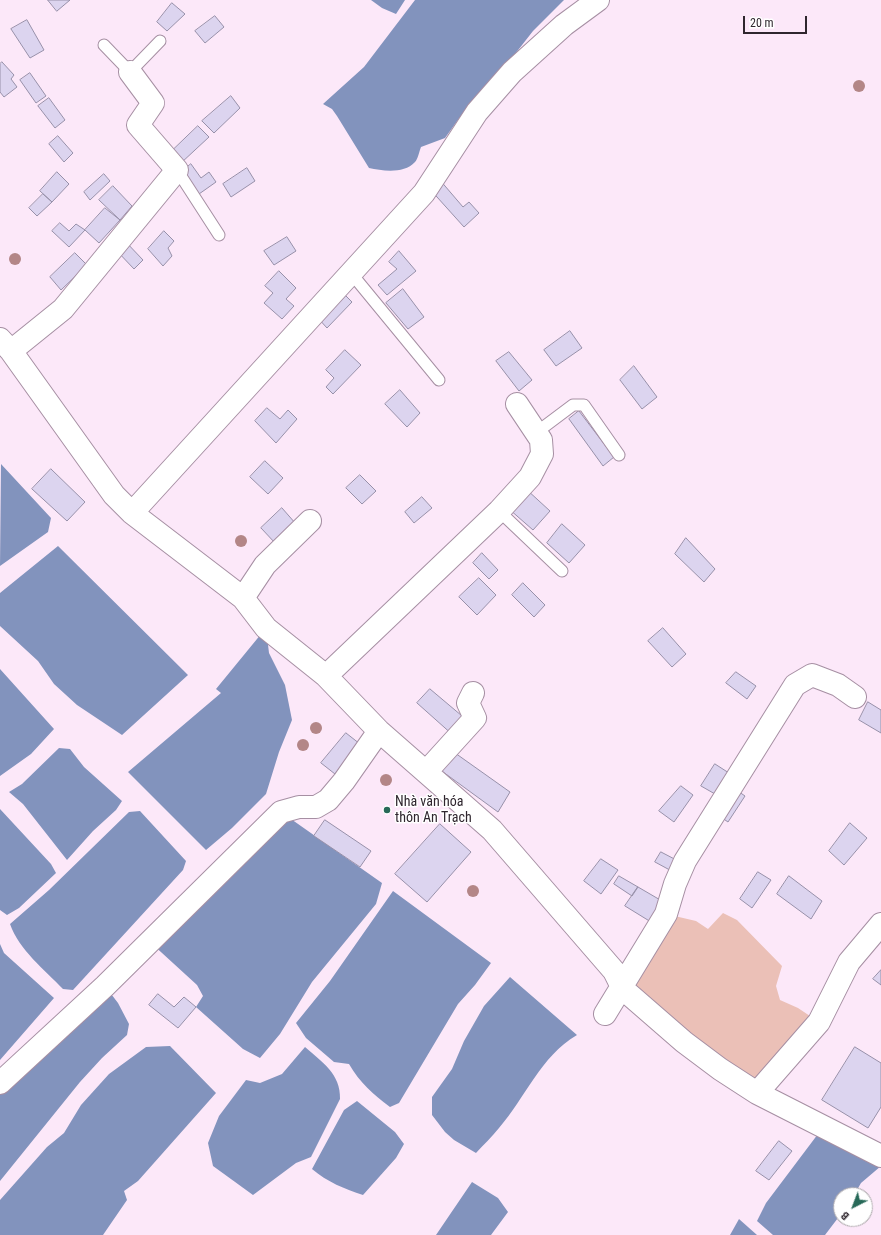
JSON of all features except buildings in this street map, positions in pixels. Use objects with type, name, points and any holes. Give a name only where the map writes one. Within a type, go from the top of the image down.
[{"type":"street","points":[[132,513],[424,193],[477,112],[512,72],[564,25],[598,0]]},
{"type":"street","points":[[130,72],[153,103],[138,125],[177,170],[63,309],[5,345],[114,495],[132,513],[243,598],[266,628],[326,676],[379,731],[492,830],[614,971],[621,986],[684,1042],[720,1069],[757,1093],[881,1156]]},
{"type":"street","points":[[326,676],[499,512],[530,477],[542,454],[541,440],[518,404]]},
{"type":"street","points":[[243,598],[265,565],[310,521]]},
{"type":"street","points":[[604,1014],[666,914],[675,884],[685,861],[795,686],[812,675],[838,685],[855,696]]},
{"type":"street","points":[[426,772],[475,718],[468,703],[473,693]]},
{"type":"street","points":[[0,1083],[105,986],[281,812],[299,807],[316,807],[328,800],[344,781],[379,731]]},
{"type":"street","points":[[757,1093],[819,1022],[849,962],[881,924]]},
{"type":"lane","points":[[104,45],[130,72],[160,41]]},
{"type":"lane","points":[[177,170],[219,235]]},
{"type":"lane","points":[[351,273],[439,380]]},
{"type":"lane","points":[[537,432],[573,405],[584,405],[619,455]]},
{"type":"lane","points":[[499,512],[562,571]]},
{"type":"shaded area","points":[[723,913],[737,920],[782,966],[776,986],[780,1000],[798,1008],[819,1022],[757,1093],[623,989],[666,914],[696,921],[708,929]]},
{"type":"water","points":[[371,0],[405,0],[396,14],[382,8]]},
{"type":"water","points":[[415,0],[564,0],[533,31],[515,54],[468,106],[445,138],[421,147],[416,161],[405,168],[387,171],[369,168],[332,109],[323,104],[364,67]]},
{"type":"water","points":[[1,464],[51,518],[48,532],[0,566]]},
{"type":"water","points":[[58,546],[188,675],[122,735],[77,705],[54,684],[38,661],[0,626],[0,593]]},
{"type":"water","points":[[266,628],[269,653],[285,685],[292,720],[279,752],[266,794],[232,828],[206,850],[128,772],[221,693],[216,689]]},
{"type":"water","points":[[0,669],[54,729],[31,754],[0,776]]},
{"type":"water","points":[[59,748],[70,749],[84,767],[122,801],[116,810],[93,831],[67,860],[23,804],[9,792],[22,784]]},
{"type":"water","points":[[0,809],[51,864],[56,873],[19,908],[7,915],[0,910]]},
{"type":"water","points":[[140,811],[186,861],[183,870],[73,990],[63,989],[26,951],[10,924],[49,890],[129,812]]},
{"type":"water","points":[[281,812],[382,883],[376,904],[312,982],[280,1034],[260,1058],[243,1049],[196,1007],[203,996],[197,985],[150,942]]},
{"type":"water","points":[[393,891],[491,963],[475,985],[458,1004],[399,1103],[390,1107],[367,1088],[349,1064],[334,1062],[306,1038],[296,1023],[330,981]]},
{"type":"water","points":[[0,944],[4,953],[54,998],[0,1060]]},
{"type":"water","points":[[510,977],[577,1035],[553,1054],[534,1078],[509,1116],[476,1153],[454,1140],[445,1132],[432,1115],[432,1097],[452,1069],[464,1041],[484,1006]]},
{"type":"water","points":[[105,986],[118,1003],[129,1024],[127,1035],[102,1058],[80,1082],[0,1181],[0,1083]]},
{"type":"water","points":[[170,1046],[216,1093],[138,1181],[124,1191],[127,1200],[103,1235],[0,1235],[0,1200],[47,1147],[64,1133],[81,1105],[109,1074],[146,1047]]},
{"type":"water","points":[[305,1047],[324,1063],[334,1076],[337,1082],[340,1099],[311,1157],[296,1163],[253,1195],[213,1166],[208,1143],[219,1116],[246,1080],[260,1083],[282,1074]]},
{"type":"water","points":[[357,1101],[395,1132],[404,1144],[396,1158],[363,1195],[336,1185],[312,1169],[344,1110]]},
{"type":"water","points":[[824,1126],[881,1166],[861,1183],[859,1187],[833,1187],[833,1224],[825,1235],[773,1235],[757,1221],[766,1203]]},
{"type":"water","points":[[472,1182],[498,1198],[508,1212],[491,1235],[436,1235]]},
{"type":"water","points":[[739,1219],[757,1235],[730,1235]]},
{"type":"place","name":"Nhà văn hóa thôn An Trạch","points":[[387,810]]}]
